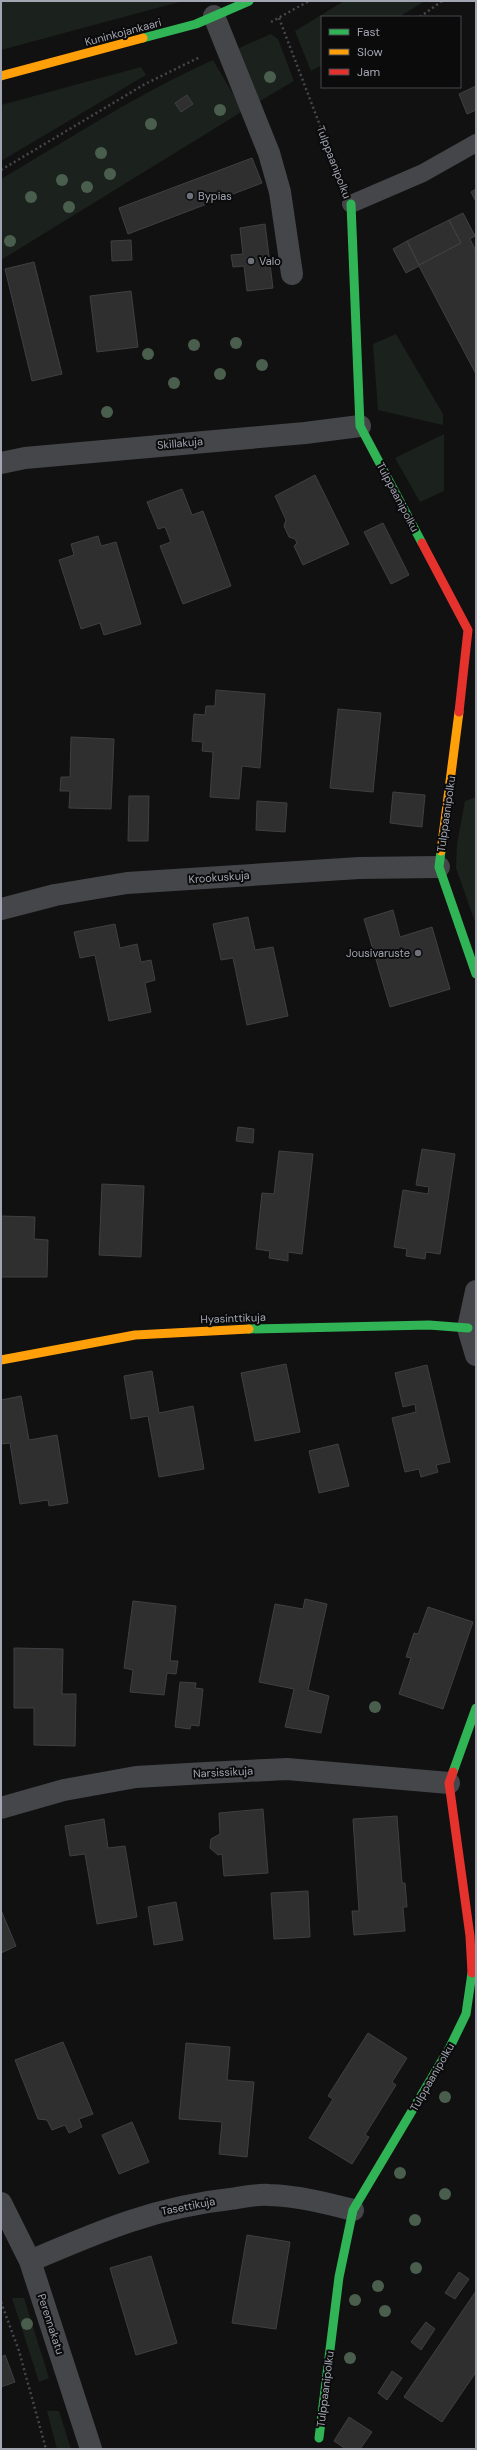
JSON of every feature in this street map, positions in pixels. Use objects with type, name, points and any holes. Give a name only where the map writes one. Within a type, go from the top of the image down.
[{"type":"street","name":"Kuninkojankaari","points":[[1,76],[154,37],[196,24],[248,1]]},
{"type":"street","points":[[214,16],[269,153],[280,192],[292,274]]},
{"type":"street","name":"Tulppaanipolku","points":[[351,204],[360,426],[468,630],[457,734],[439,867],[476,974]]},
{"type":"street","name":"Skillakuja","points":[[1,463],[25,458],[304,433],[360,426]]},
{"type":"street","name":"Krookuskuja","points":[[1,909],[55,895],[127,884],[359,868],[439,867]]},
{"type":"street","points":[[476,1291],[468,1328],[476,1355]]},
{"type":"street","name":"Hyasinttikuja","points":[[1,1360],[135,1335],[205,1330],[429,1325],[468,1328]]},
{"type":"street","name":"Tulppaanipolku","points":[[319,2438],[339,2277],[353,2210],[450,2048],[466,2014],[472,1970],[470,1936],[448,1783],[476,1708]]},
{"type":"street","name":"Narsissikuja","points":[[1,1808],[64,1790],[129,1779],[206,1773],[287,1769],[448,1783]]},
{"type":"street","name":"Tasettikuja","points":[[30,2261],[120,2223],[177,2206],[268,2194],[312,2200],[353,2210]]},
{"type":"street","name":"Perennakatu","points":[[1,2203],[30,2261],[91,2449]]},
{"type":"lane","points":[[351,204],[423,173],[476,144]]},
{"type":"path","points":[[266,24],[309,1]]},
{"type":"path","points":[[421,16],[442,1]]},
{"type":"path","name":"Tulppaanipolku","points":[[279,18],[351,204]]},
{"type":"path","points":[[1,170],[145,84],[225,44]]},
{"type":"path","points":[[1,2302],[19,2351],[46,2449]]},
{"type":"shaded area","points":[[1,1],[183,1],[1,50]]},
{"type":"shaded area","points":[[344,1],[425,1],[401,16],[321,16],[321,66],[311,71],[295,31]]},
{"type":"shaded area","points":[[271,34],[278,39],[294,81],[255,104],[239,48]]},
{"type":"shaded area","points":[[213,60],[243,111],[1,260],[1,179],[132,101]]},
{"type":"shaded area","points":[[141,67],[146,75],[1,161],[1,105]]},
{"type":"shaded area","points":[[396,334],[443,414],[443,425],[378,410],[373,344]]},
{"type":"shaded area","points":[[444,434],[444,491],[420,502],[395,458]]},
{"type":"shaded area","points":[[476,797],[476,925],[456,868],[457,844],[465,801]]},
{"type":"shaded area","points":[[12,2298],[24,2298],[49,2378],[39,2382]]},
{"type":"shaded area","points":[[47,2411],[59,2411],[71,2449],[57,2449]]},
{"type":"building","points":[[476,86],[476,110],[467,114],[459,94]]},
{"type":"building","points":[[187,95],[193,104],[181,112],[175,103]]},
{"type":"building","name":"Bypias","points":[[252,158],[262,183],[128,234],[119,208]]},
{"type":"building","points":[[476,189],[476,202],[471,192]]},
{"type":"building","points":[[463,213],[475,236],[470,239],[476,251],[476,374],[419,266],[406,273],[393,249],[407,241],[419,265],[461,243],[449,220]]},
{"type":"building","points":[[449,220],[461,243],[419,265],[407,241]]},
{"type":"building","name":"Valo","points":[[265,224],[273,288],[247,291],[244,266],[233,267],[231,255],[243,254],[240,228]]},
{"type":"building","points":[[131,240],[132,260],[112,261],[111,241]]},
{"type":"building","points":[[34,262],[62,374],[32,381],[5,269]]},
{"type":"building","points":[[131,291],[138,347],[97,352],[90,296]]},
{"type":"building","points":[[315,475],[349,544],[303,565],[294,546],[297,543],[295,539],[289,537],[284,526],[286,520],[275,496]]},
{"type":"building","points":[[182,489],[192,515],[203,511],[231,586],[183,604],[160,546],[171,542],[165,527],[158,529],[147,502]]},
{"type":"building","points":[[383,523],[409,575],[391,584],[364,532]]},
{"type":"building","points":[[98,536],[101,546],[116,542],[141,624],[104,635],[100,623],[81,629],[59,560],[74,555],[71,544]]},
{"type":"building","points":[[216,690],[265,694],[260,768],[242,766],[239,799],[210,797],[213,752],[202,751],[203,742],[192,741],[194,714],[205,715],[206,706],[215,706]]},
{"type":"building","points":[[338,709],[381,713],[373,792],[330,788]]},
{"type":"building","points":[[71,737],[114,739],[111,809],[69,808],[70,791],[60,791],[61,777],[70,777]]},
{"type":"building","points":[[393,792],[425,795],[422,827],[390,823]]},
{"type":"building","points":[[129,796],[149,796],[148,841],[128,841]]},
{"type":"building","points":[[257,801],[287,803],[285,832],[256,830]]},
{"type":"building","points":[[393,910],[400,937],[432,927],[450,989],[390,1007],[364,919]]},
{"type":"building","points":[[248,917],[255,950],[273,947],[288,1016],[247,1025],[233,958],[221,960],[213,924]]},
{"type":"building","points":[[115,924],[120,948],[137,944],[141,962],[151,960],[155,980],[145,983],[151,1012],[109,1021],[95,955],[80,958],[74,932]]},
{"type":"building","points":[[238,1127],[254,1129],[253,1143],[236,1141]]},
{"type":"building","points":[[422,1149],[455,1154],[440,1254],[426,1252],[425,1259],[406,1256],[407,1249],[394,1247],[403,1190],[428,1194],[429,1187],[416,1185]]},
{"type":"building","points":[[279,1151],[313,1154],[302,1254],[288,1252],[288,1261],[269,1258],[270,1251],[256,1249],[262,1193],[274,1194]]},
{"type":"building","points":[[102,1184],[144,1186],[141,1257],[99,1255]]},
{"type":"building","points":[[1,1216],[35,1217],[34,1239],[48,1240],[47,1277],[1,1277]]},
{"type":"building","points":[[286,1364],[300,1432],[255,1441],[241,1373]]},
{"type":"building","points":[[427,1365],[450,1462],[436,1465],[438,1472],[421,1477],[419,1469],[405,1472],[392,1418],[416,1412],[415,1404],[403,1407],[395,1373]]},
{"type":"building","points":[[152,1371],[159,1413],[193,1406],[204,1469],[159,1477],[148,1416],[131,1419],[124,1376]]},
{"type":"building","points":[[21,1396],[29,1440],[57,1435],[68,1503],[49,1506],[48,1500],[20,1504],[10,1443],[1,1444],[1,1400]]},
{"type":"building","points":[[338,1444],[349,1486],[319,1493],[309,1451]]},
{"type":"building","points":[[305,1599],[327,1604],[308,1690],[329,1696],[321,1733],[285,1727],[294,1689],[259,1682],[275,1604],[303,1609]]},
{"type":"building","points":[[133,1601],[176,1606],[170,1661],[178,1661],[176,1674],[167,1673],[164,1695],[130,1692],[133,1670],[124,1668]]},
{"type":"building","points":[[428,1607],[473,1622],[443,1709],[399,1694],[411,1658],[406,1657],[414,1633],[418,1634]]},
{"type":"building","points":[[14,1648],[63,1649],[62,1694],[76,1694],[75,1746],[34,1745],[34,1708],[14,1708]]},
{"type":"building","points":[[180,1682],[196,1683],[195,1688],[203,1689],[199,1726],[191,1725],[190,1729],[175,1727]]},
{"type":"building","points":[[263,1809],[268,1873],[224,1876],[222,1854],[218,1855],[210,1848],[211,1839],[220,1834],[219,1813]]},
{"type":"building","points":[[397,1816],[402,1883],[405,1883],[407,1907],[403,1907],[405,1931],[354,1935],[352,1911],[359,1911],[353,1819]]},
{"type":"building","points":[[104,1819],[108,1848],[125,1846],[137,1917],[97,1924],[85,1854],[70,1856],[65,1826]]},
{"type":"building","points":[[308,1891],[310,1937],[274,1939],[271,1893]]},
{"type":"building","points":[[176,1902],[183,1940],[154,1945],[148,1907]]},
{"type":"building","points":[[1,1910],[16,1946],[1,1953]]},
{"type":"building","points":[[368,2033],[407,2058],[392,2082],[396,2085],[365,2135],[369,2137],[352,2164],[309,2138],[333,2099],[328,2096]]},
{"type":"building","points":[[63,2042],[93,2114],[79,2119],[82,2127],[69,2133],[65,2125],[52,2130],[47,2120],[38,2119],[15,2060]]},
{"type":"building","points":[[186,2043],[230,2047],[227,2080],[254,2082],[247,2157],[219,2154],[222,2122],[179,2119]]},
{"type":"building","points":[[132,2122],[149,2162],[119,2174],[102,2135]]},
{"type":"building","points":[[247,2235],[290,2242],[276,2329],[232,2323]]},
{"type":"building","points":[[151,2256],[177,2343],[136,2355],[110,2268]]},
{"type":"building","points":[[459,2272],[469,2279],[455,2299],[445,2293]]},
{"type":"building","points":[[476,2291],[476,2372],[442,2422],[404,2397]]},
{"type":"building","points":[[426,2322],[435,2329],[421,2350],[411,2342]]},
{"type":"building","points":[[5,2355],[15,2382],[1,2387],[1,2357]]},
{"type":"building","points":[[392,2371],[402,2378],[387,2400],[378,2393]]},
{"type":"building","points":[[349,2417],[372,2432],[360,2449],[346,2449],[334,2441]]},
{"type":"traffic: fast","points":[[143,38],[196,24],[249,1]]},
{"type":"traffic: fast","points":[[351,204],[360,426],[422,543]]},
{"type":"traffic: fast","points":[[441,851],[439,867],[476,974]]},
{"type":"traffic: fast","points":[[249,1329],[429,1325],[468,1328]]},
{"type":"traffic: fast","points":[[453,1772],[476,1708]]},
{"type":"traffic: fast","points":[[319,2438],[339,2277],[353,2210],[450,2047],[466,2014],[472,1973]]},
{"type":"traffic: slow","points":[[1,76],[143,38]]},
{"type":"traffic: slow","points":[[441,851],[459,712]]},
{"type":"traffic: slow","points":[[1,1360],[135,1335],[249,1329]]},
{"type":"traffic: jam","points":[[422,543],[468,630],[459,712]]},
{"type":"traffic: jam","points":[[453,1772],[449,1783],[470,1936],[472,1973]]},
{"type":"place","name":"Bypias","points":[[190,196]]},
{"type":"place","name":"Valo","points":[[251,261]]},
{"type":"place","name":"Jousivaruste","points":[[418,953]]}]
